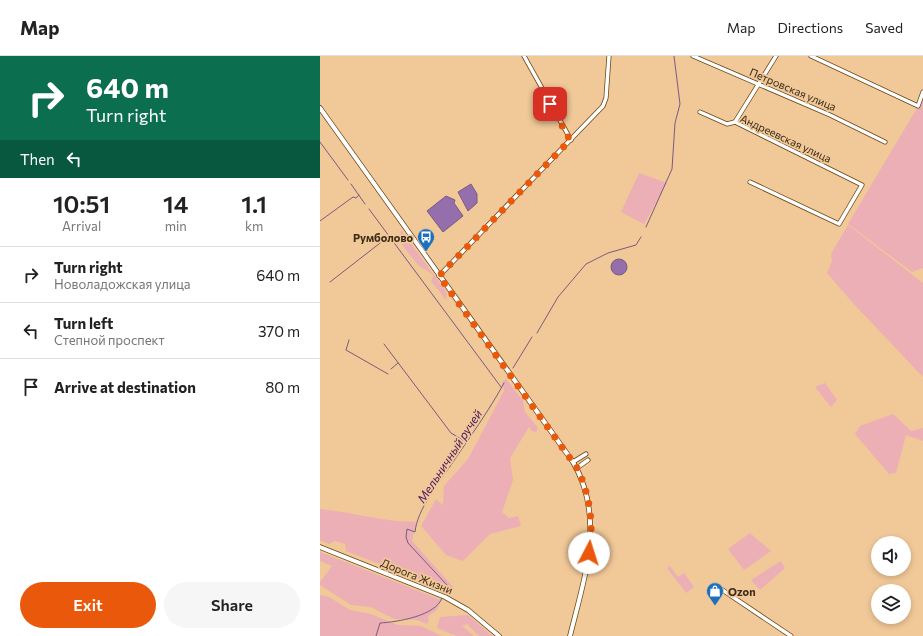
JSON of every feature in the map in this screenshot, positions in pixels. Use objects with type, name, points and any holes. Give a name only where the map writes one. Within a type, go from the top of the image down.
[{"type":"main road","points":[[320,108],[577,468],[586,491],[589,507],[591,542],[570,636]]},
{"type":"main road","name":"Дорога Жизни","points":[[320,547],[445,597],[468,610],[499,636]]},
{"type":"street","points":[[524,56],[570,140]]},
{"type":"street","points":[[439,276],[600,110],[605,102],[609,56]]},
{"type":"street","name":"Петровская улица","points":[[693,56],[830,115],[885,142]]},
{"type":"street","points":[[735,122],[776,56]]},
{"type":"street","points":[[811,56],[918,106],[923,92]]},
{"type":"street","name":"Андреевская улица","points":[[700,112],[727,124],[735,122],[862,185],[839,224],[750,182]]},
{"type":"street","points":[[573,462],[586,454]]},
{"type":"street","points":[[577,468],[588,460]]},
{"type":"street","points":[[718,587],[791,636]]},
{"type":"shaded area","points":[[923,98],[923,268],[912,272],[848,224]]},
{"type":"shaded area","points":[[639,173],[667,183],[644,224],[621,212]]},
{"type":"shaded area","points":[[471,184],[477,194],[477,203],[468,211],[458,192]]},
{"type":"shaded area","points":[[446,196],[455,200],[454,203],[463,216],[443,232],[427,211]]},
{"type":"shaded area","points":[[848,225],[923,283],[923,377],[852,302],[827,273],[832,261],[831,254]]},
{"type":"shaded area","points":[[401,230],[447,293],[446,300],[431,281],[433,277],[432,274],[418,265],[399,241]]},
{"type":"shaded area","points":[[616,259],[622,259],[627,264],[625,273],[622,275],[616,275],[611,270],[611,264]]},
{"type":"shaded area","points":[[506,379],[523,401],[525,412],[538,428],[536,432],[532,431],[529,427],[510,458],[513,480],[502,512],[509,518],[518,516],[521,526],[490,534],[463,561],[446,555],[421,526],[436,499],[443,505],[444,486],[468,459],[504,391],[502,382]]},
{"type":"shaded area","points":[[825,383],[837,400],[831,407],[815,387]]},
{"type":"shaded area","points":[[893,414],[911,431],[923,428],[923,441],[906,435],[896,473],[889,474],[855,434],[860,426]]},
{"type":"shaded area","points":[[320,509],[380,519],[416,522],[412,541],[454,588],[447,590],[346,551],[345,544],[335,541],[329,544],[320,540]]},
{"type":"shaded area","points":[[750,533],[771,551],[744,570],[728,549]]},
{"type":"shaded area","points":[[320,552],[441,600],[437,610],[428,616],[429,621],[427,624],[417,620],[394,619],[371,607],[351,605],[320,585],[320,582],[332,566],[320,561]]},
{"type":"shaded area","points":[[781,561],[785,568],[760,590],[751,580]]},
{"type":"shaded area","points":[[670,566],[678,577],[684,573],[694,587],[686,593],[667,568]]},
{"type":"shaded area","points":[[320,595],[329,597],[350,610],[371,614],[398,625],[421,626],[442,636],[320,636]]},
{"type":"shaded area","points":[[468,615],[492,636],[479,636],[467,624],[462,626],[474,636],[457,636],[437,628],[440,617]]},
{"type":"waterway","name":"Мельничный ручей","points":[[646,227],[672,169],[675,123],[680,104],[674,56]]},
{"type":"waterway","points":[[320,142],[348,180]]},
{"type":"waterway","points":[[351,184],[365,204]]},
{"type":"waterway","points":[[320,221],[353,197],[356,198],[359,195]]},
{"type":"waterway","points":[[369,209],[501,387]]},
{"type":"waterway","name":"Мельничный ручей","points":[[537,333],[558,297],[586,264],[608,253],[636,245],[641,237]]},
{"type":"waterway","points":[[330,282],[384,240],[391,240]]},
{"type":"waterway","name":"Мельничный ручей","points":[[513,368],[532,337]]},
{"type":"waterway","points":[[349,340],[346,350],[388,374]]},
{"type":"waterway","points":[[384,344],[451,433],[466,442]]},
{"type":"waterway","points":[[391,369],[398,363]]},
{"type":"waterway","name":"Мельничный ручей","points":[[443,595],[447,585],[408,543],[406,537],[407,529],[415,532],[420,515],[429,497],[504,383]]},
{"type":"waterway","name":"Мельничный ручей","points":[[376,636],[380,623],[406,619],[424,614],[438,604],[442,598]]},
{"type":"place","name":"Румболово","points":[[426,252]]},
{"type":"place","name":"Ozon","points":[[715,606]]},
{"type":"route","points":[[550,104],[570,140],[439,276],[577,468],[586,491],[591,521],[591,542],[589,553]]}]
